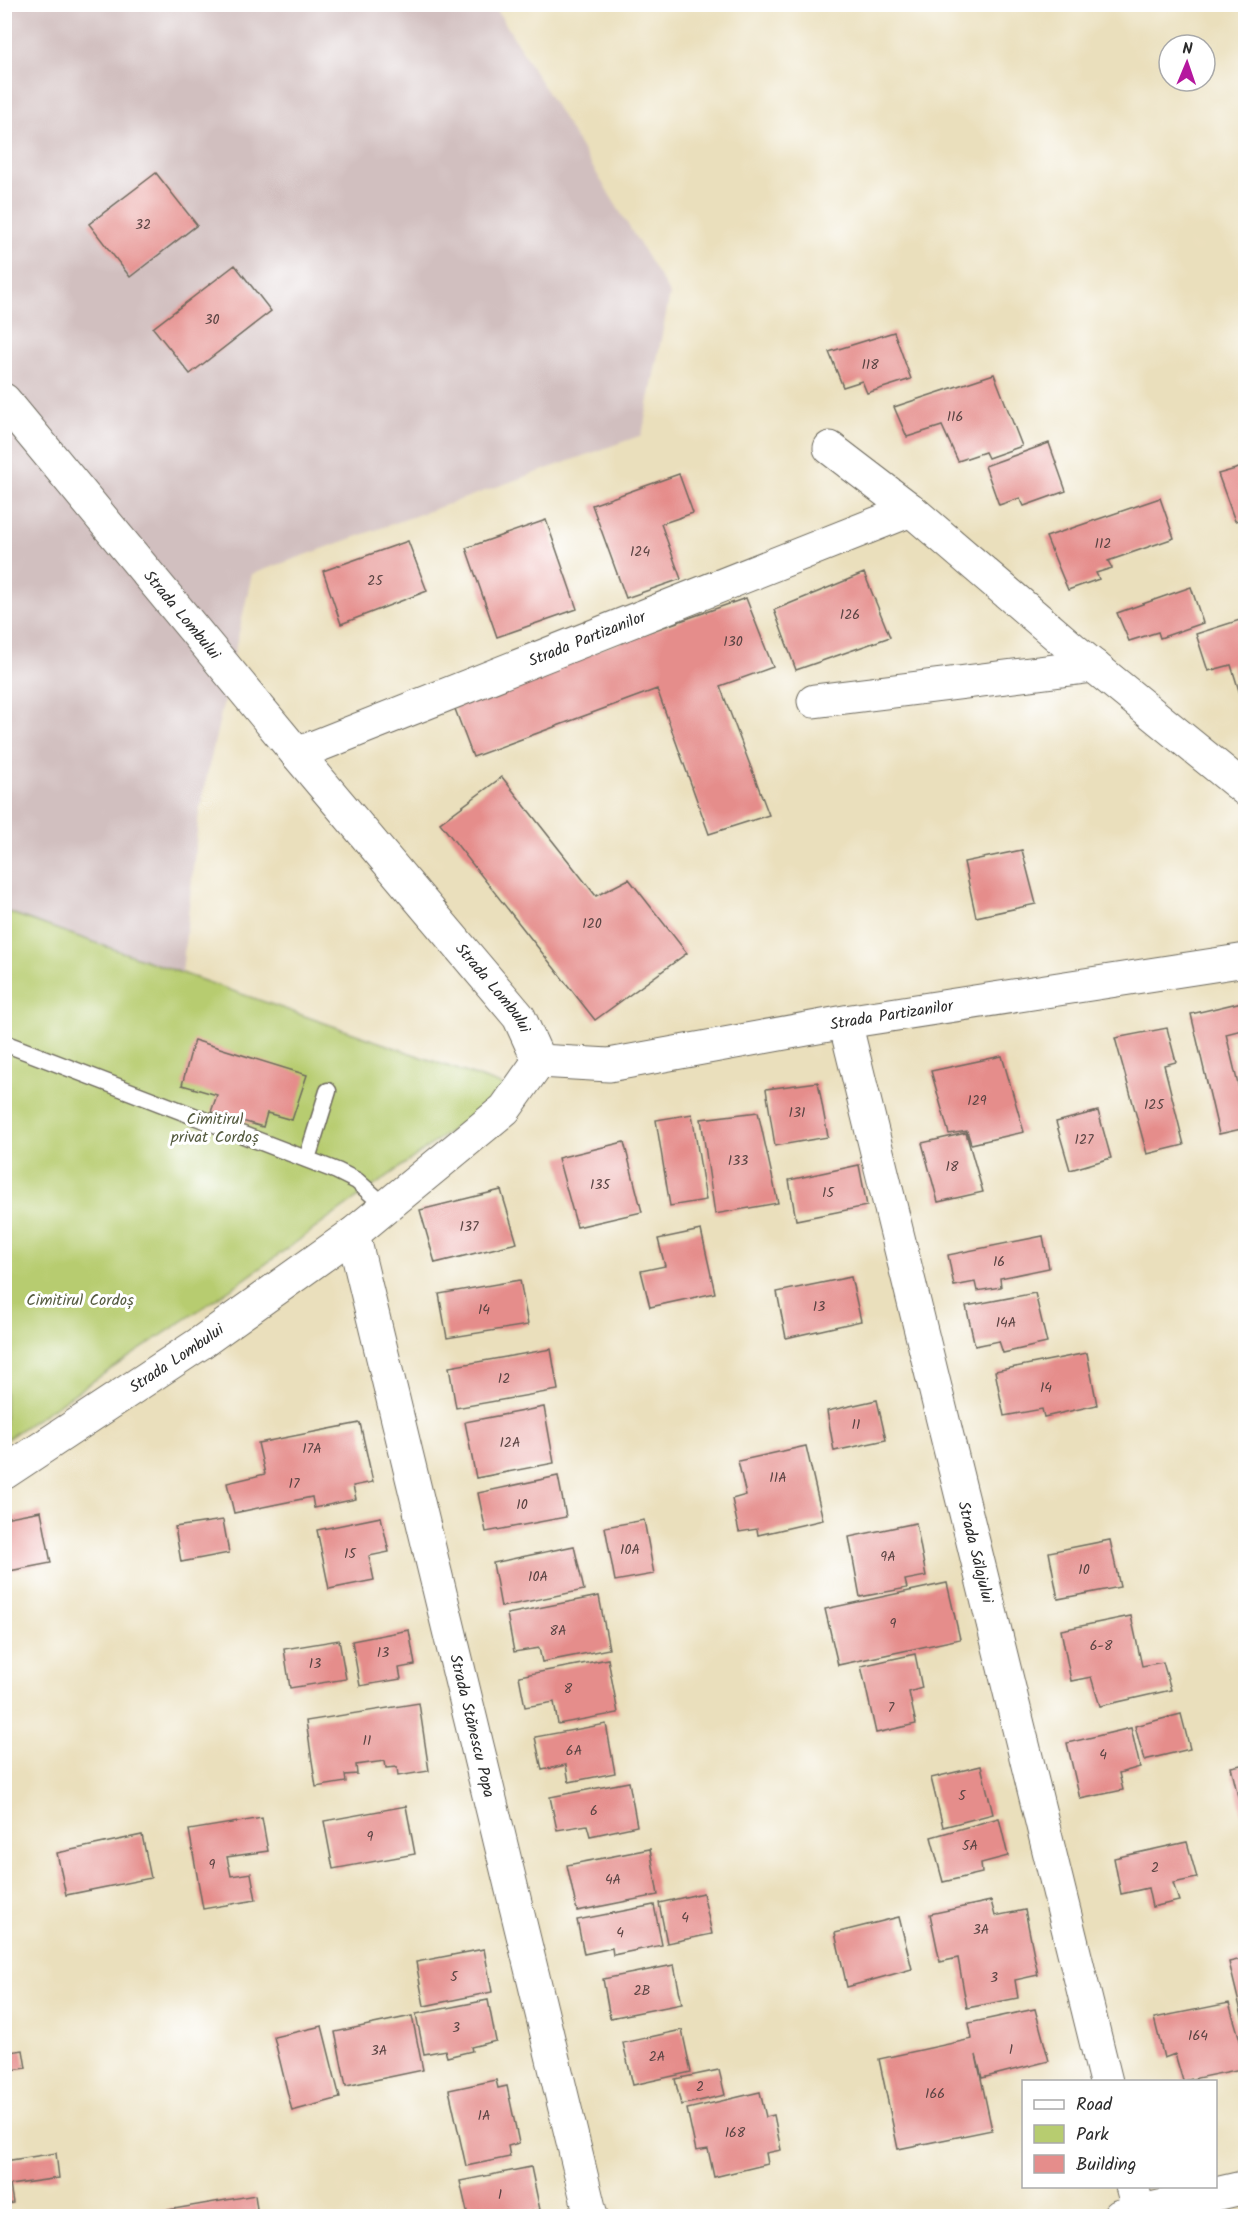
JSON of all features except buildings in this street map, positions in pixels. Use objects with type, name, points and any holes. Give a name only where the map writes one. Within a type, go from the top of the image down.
[{"type":"street","name":"Strada Lombului","points":[[4,400],[16,430],[297,754],[519,1017],[539,1061],[505,1109],[387,1208],[199,1344],[4,1473]]},
{"type":"street","points":[[831,448],[911,510],[1094,666],[1245,790]]},
{"type":"street","name":"Strada Partizanilor","points":[[297,754],[911,510]]},
{"type":"street","points":[[814,701],[1094,666]]},
{"type":"street","name":"Strada Partizanilor","points":[[539,1061],[609,1065],[845,1022],[1245,960]]},
{"type":"street","name":"Strada Sălajului","points":[[845,1022],[1106,2080]]},
{"type":"street","name":"Strada Stănescu Popa","points":[[353,1234],[591,2217]]},
{"type":"street","points":[[1130,2205],[1245,2187]]},
{"type":"lane","points":[[4,1043],[307,1159],[357,1181],[387,1208]]},
{"type":"lane","points":[[307,1159],[328,1090]]},
{"type":"shaded area","points":[[5,5],[494,5],[670,294],[642,435],[252,574],[199,812],[161,1171],[5,1231]]},
{"type":"green space","name":"Cimitirul privat Cordoș","points":[[5,911],[510,1088],[238,1284],[5,1440]]},
{"type":"park label","name":"Cimitirul Cordoș","points":[[80,1300]]}]
